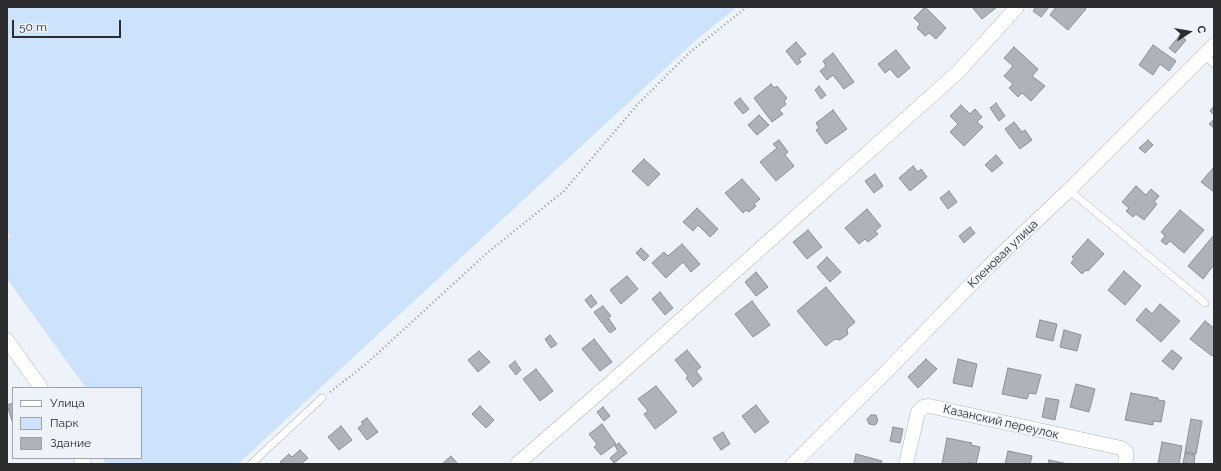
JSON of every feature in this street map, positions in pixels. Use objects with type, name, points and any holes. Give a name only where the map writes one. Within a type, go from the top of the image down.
[{"type":"street","points":[[517,464],[621,374],[958,72],[1017,7]]},
{"type":"street","name":"Кленовая улица","points":[[793,464],[889,369],[989,266],[1209,60],[1214,45]]},
{"type":"street","points":[[7,340],[41,387]]},
{"type":"street","name":"Казанский переулок","points":[[906,464],[918,412],[922,407],[929,406],[1121,448],[1126,452],[1125,464]]},
{"type":"lane","points":[[1069,190],[1205,303]]},
{"type":"lane","points":[[251,464],[322,398]]},
{"type":"path","points":[[322,398],[366,364],[487,253],[564,190],[638,104],[689,53],[747,7]]},
{"type":"green space","points":[[7,7],[737,7],[695,41],[238,464],[106,464],[104,459],[142,459],[142,387],[85,387],[7,279],[7,241],[10,236],[7,231]]},
{"type":"building","points":[[925,7],[946,28],[936,39],[929,33],[925,36],[917,28],[920,24],[914,18]]},
{"type":"building","points":[[972,7],[997,7],[982,19]]},
{"type":"building","points":[[1036,7],[1049,7],[1041,17],[1033,11]]},
{"type":"building","points":[[1056,7],[1084,7],[1086,9],[1068,30],[1050,15]]},
{"type":"building","points":[[1180,35],[1186,40],[1175,53],[1169,48]]},
{"type":"building","points":[[796,42],[806,54],[799,59],[801,62],[797,65],[786,51]]},
{"type":"building","points":[[1153,45],[1176,61],[1169,71],[1160,64],[1153,75],[1139,65]]},
{"type":"building","points":[[1014,47],[1038,69],[1032,76],[1045,86],[1031,101],[1022,93],[1018,97],[1009,88],[1013,84],[1004,76],[1013,66],[1004,58]]},
{"type":"building","points":[[896,50],[910,68],[898,78],[890,69],[885,73],[878,64]]},
{"type":"building","points":[[833,53],[854,82],[844,89],[833,75],[827,80],[820,71],[826,66],[823,61]]},
{"type":"building","points":[[771,84],[774,88],[777,86],[787,98],[784,101],[786,104],[779,110],[783,114],[772,122],[754,98]]},
{"type":"building","points":[[819,86],[826,95],[821,99],[815,90]]},
{"type":"building","points":[[740,98],[749,109],[743,114],[734,103]]},
{"type":"building","points":[[996,103],[1005,116],[999,121],[990,108]]},
{"type":"building","points":[[961,105],[970,114],[975,109],[982,117],[977,122],[983,127],[964,146],[950,132],[958,124],[950,116]]},
{"type":"building","points":[[1214,106],[1214,115],[1210,111]]},
{"type":"building","points":[[833,110],[847,129],[826,144],[816,130],[819,128],[816,123]]},
{"type":"building","points":[[759,115],[769,125],[757,135],[748,125]]},
{"type":"building","points":[[1214,119],[1214,128],[1209,124]]},
{"type":"building","points":[[1014,122],[1022,132],[1025,130],[1032,140],[1020,149],[1005,129]]},
{"type":"building","points":[[779,140],[788,152],[785,155],[794,166],[776,181],[760,162],[777,148],[773,144]]},
{"type":"building","points":[[1148,140],[1153,145],[1145,153],[1139,148]]},
{"type":"building","points":[[996,155],[1003,163],[992,172],[985,165]]},
{"type":"building","points":[[644,159],[660,174],[648,186],[632,171]]},
{"type":"building","points":[[913,166],[918,172],[921,169],[927,177],[910,191],[899,178]]},
{"type":"building","points":[[1214,167],[1214,192],[1201,182]]},
{"type":"building","points":[[875,174],[883,186],[874,193],[865,181]]},
{"type":"building","points":[[742,179],[760,199],[754,204],[756,206],[749,212],[746,210],[743,213],[725,193]]},
{"type":"building","points":[[1136,186],[1146,195],[1151,189],[1159,196],[1154,202],[1157,204],[1144,220],[1136,214],[1133,217],[1126,211],[1129,208],[1122,202]]},
{"type":"building","points":[[949,191],[957,202],[948,209],[940,198]]},
{"type":"building","points":[[697,208],[718,229],[710,237],[698,225],[693,231],[683,222]]},
{"type":"building","points":[[867,209],[881,226],[875,231],[878,234],[868,242],[865,239],[859,244],[845,228]]},
{"type":"building","points":[[1180,210],[1204,230],[1184,253],[1170,241],[1166,245],[1161,241],[1165,236],[1161,232]]},
{"type":"building","points":[[970,227],[975,233],[964,243],[959,236]]},
{"type":"building","points":[[808,230],[822,247],[807,259],[793,242]]},
{"type":"building","points":[[1214,235],[1214,267],[1213,266],[1203,279],[1188,266]]},
{"type":"building","points":[[1088,239],[1104,254],[1088,271],[1086,270],[1082,274],[1071,263],[1074,259],[1072,257]]},
{"type":"building","points":[[682,244],[700,264],[691,272],[683,262],[666,278],[652,263],[664,252],[668,256]]},
{"type":"building","points":[[641,248],[649,256],[644,261],[636,253]]},
{"type":"building","points":[[827,257],[841,272],[830,282],[817,267]]},
{"type":"building","points":[[1124,271],[1141,286],[1125,305],[1108,290]]},
{"type":"building","points":[[756,272],[768,287],[756,296],[745,282]]},
{"type":"building","points":[[627,276],[638,289],[621,304],[610,290]]},
{"type":"building","points":[[826,287],[855,322],[847,329],[848,334],[840,340],[835,339],[826,346],[797,311]]},
{"type":"building","points":[[660,292],[673,308],[665,315],[652,299]]},
{"type":"building","points":[[591,295],[597,303],[591,308],[585,300]]},
{"type":"building","points":[[752,301],[770,325],[753,337],[735,314]]},
{"type":"building","points":[[1160,304],[1180,321],[1161,342],[1136,320],[1146,308],[1152,314]]},
{"type":"building","points":[[603,306],[611,316],[602,323],[594,312]]},
{"type":"building","points":[[609,319],[616,329],[610,333],[603,324]]},
{"type":"building","points":[[1040,320],[1057,324],[1053,341],[1036,337]]},
{"type":"building","points":[[1205,321],[1214,328],[1214,353],[1212,356],[1190,339]]},
{"type":"building","points":[[1064,330],[1081,335],[1077,351],[1060,347]]},
{"type":"building","points":[[550,335],[557,344],[551,348],[545,339]]},
{"type":"building","points":[[594,339],[612,362],[600,371],[582,349]]},
{"type":"building","points":[[687,350],[701,367],[696,371],[702,379],[693,387],[686,378],[688,376],[675,360]]},
{"type":"building","points":[[1172,350],[1182,358],[1173,370],[1162,361]]},
{"type":"building","points":[[479,351],[490,362],[478,372],[468,360]]},
{"type":"building","points":[[926,359],[937,369],[918,388],[908,377]]},
{"type":"building","points":[[958,359],[977,364],[972,387],[953,383]]},
{"type":"building","points":[[515,361],[521,370],[516,375],[509,366]]},
{"type":"building","points":[[1008,368],[1041,375],[1036,394],[1029,393],[1027,399],[1002,394]]},
{"type":"building","points":[[536,369],[553,391],[540,401],[523,379]]},
{"type":"building","points":[[1076,384],[1095,389],[1089,412],[1070,407]]},
{"type":"building","points":[[656,386],[677,412],[655,429],[644,414],[648,411],[638,399]]},
{"type":"building","points":[[1131,393],[1158,398],[1158,400],[1165,401],[1161,422],[1153,421],[1153,425],[1125,420]]},
{"type":"building","points":[[1046,398],[1059,400],[1055,420],[1042,417]]},
{"type":"building","points":[[12,403],[12,421],[7,405]]},
{"type":"building","points":[[756,405],[769,422],[755,433],[742,416]]},
{"type":"building","points":[[480,406],[494,420],[486,428],[472,414]]},
{"type":"building","points":[[603,407],[610,416],[604,421],[597,412]]},
{"type":"building","points":[[871,415],[876,415],[878,421],[875,425],[869,424],[867,419]]},
{"type":"building","points":[[367,418],[378,432],[367,440],[358,428],[363,424],[361,422]]},
{"type":"building","points":[[1191,419],[1202,421],[1196,454],[1185,452]]},
{"type":"building","points":[[602,424],[616,444],[601,455],[594,447],[597,444],[589,434]]},
{"type":"building","points":[[341,426],[352,440],[339,450],[328,437]]},
{"type":"building","points":[[893,427],[903,429],[900,443],[890,441]]},
{"type":"building","points":[[723,432],[730,444],[721,450],[713,438]]},
{"type":"building","points":[[947,438],[972,443],[971,445],[980,447],[976,464],[968,462],[967,464],[942,464]]},
{"type":"building","points":[[1162,442],[1182,446],[1179,464],[1158,464]]},
{"type":"building","points":[[619,443],[627,453],[614,463],[610,458],[618,451],[615,446]]},
{"type":"building","points":[[300,450],[308,458],[301,464],[282,464],[280,462],[289,454],[292,457]]},
{"type":"building","points":[[1008,451],[1032,456],[1030,464],[1005,464]]},
{"type":"building","points":[[1185,453],[1195,455],[1194,464],[1183,463]]},
{"type":"building","points":[[856,454],[882,461],[881,464],[854,464]]},
{"type":"building","points":[[451,456],[458,464],[442,464]]},
{"type":"building","points":[[1049,460],[1068,464],[1048,464]]}]
